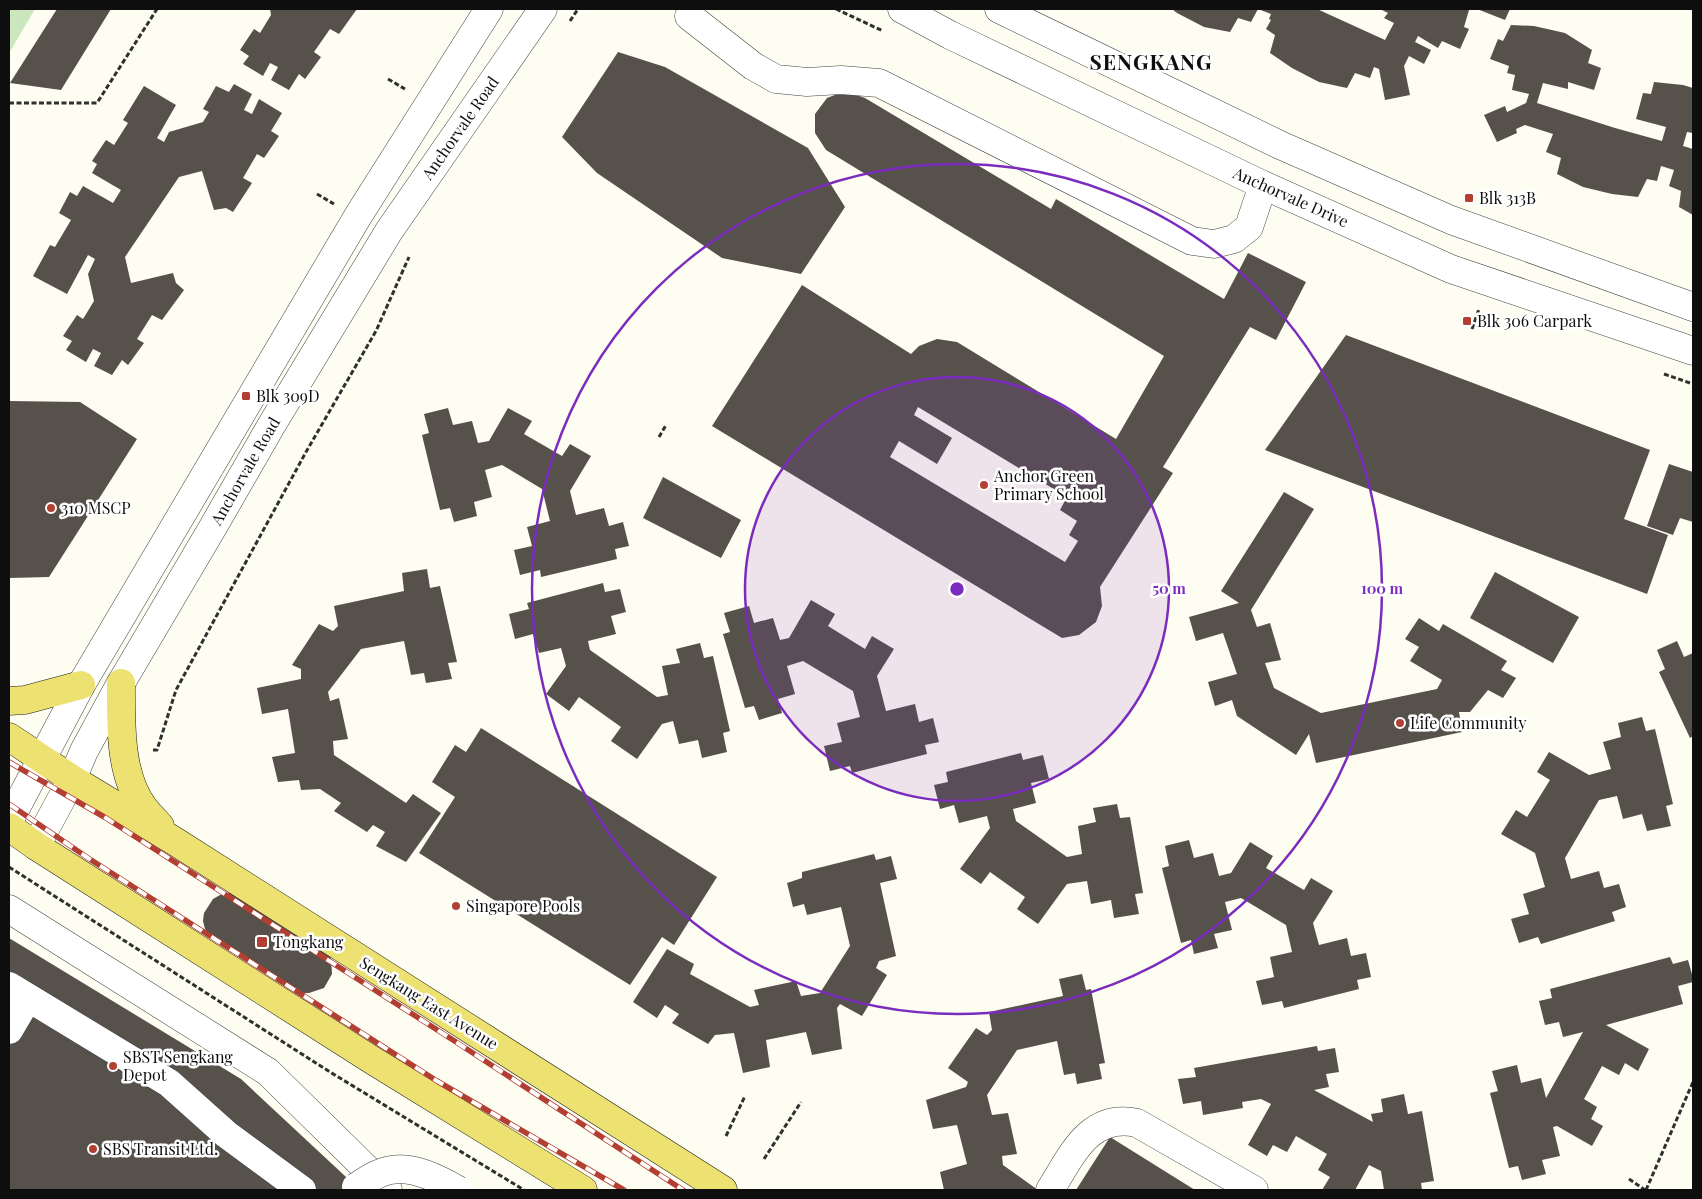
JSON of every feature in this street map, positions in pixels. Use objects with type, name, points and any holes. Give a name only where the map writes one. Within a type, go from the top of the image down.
[{"type":"main road","points":[[121,683],[122,735],[129,779],[143,807],[176,842]]},
{"type":"main road","points":[[9,702],[25,700],[81,685]]},
{"type":"main road","name":"Sengkang East Avenue","points":[[9,737],[72,779],[176,842],[723,1190]]},
{"type":"main road","points":[[9,827],[380,1065],[583,1190]]},
{"type":"street","name":"Anchorvale Road","points":[[9,820],[81,685],[358,216],[489,9]]},
{"type":"street","name":"Anchorvale Road","points":[[36,846],[121,683],[270,426],[389,231],[543,9]]},
{"type":"street","name":"Anchorvale Drive","points":[[902,9],[950,35],[1263,185],[1451,270],[1693,351]]},
{"type":"street","points":[[999,9],[1280,145],[1451,220],[1693,307]]},
{"type":"street","points":[[689,16],[753,66],[776,79],[807,82],[841,80],[879,83],[1192,241],[1214,244],[1234,239],[1249,227],[1263,185]]},
{"type":"street","points":[[9,909],[268,1072],[388,1190]]},
{"type":"street","points":[[9,1030],[18,992],[169,1083],[226,1134],[302,1190]]},
{"type":"street","points":[[1050,1190],[1082,1140],[1091,1132],[1113,1122],[1128,1121],[1137,1123],[1254,1190]]},
{"type":"street","points":[[354,1189],[375,1176],[392,1170],[413,1171],[443,1181],[458,1190]]},
{"type":"path","points":[[9,103],[96,103],[157,9]]},
{"type":"path","points":[[567,25],[578,9]]},
{"type":"path","points":[[388,79],[412,92]]},
{"type":"path","points":[[317,194],[341,208]]},
{"type":"path","points":[[157,750],[176,690],[306,452],[376,331],[409,256]]},
{"type":"path","points":[[1472,329],[1480,307]]},
{"type":"path","points":[[659,437],[666,425]]},
{"type":"path","points":[[9,867],[330,1072],[524,1190]]},
{"type":"path","points":[[1630,1179],[1646,1190],[1693,1082]]},
{"type":"path","points":[[726,1136],[745,1096]]},
{"type":"path","points":[[764,1159],[801,1102]]},
{"type":"green space","points":[[9,9],[35,9],[9,53]]},
{"type":"building","points":[[57,9],[111,9],[61,90],[10,83]]},
{"type":"building","points":[[270,9],[357,9],[339,34],[330,29],[314,52],[321,57],[305,79],[299,74],[289,90],[271,80],[278,67],[270,63],[263,76],[243,64],[249,56],[240,50],[254,29],[260,33],[271,15]]},
{"type":"building","points":[[1172,9],[1258,9],[1251,22],[1238,18],[1230,32],[1204,27]]},
{"type":"building","points":[[1258,9],[1317,9],[1385,40],[1394,23],[1384,18],[1388,13],[1380,9],[1467,9],[1469,10],[1464,27],[1469,29],[1460,49],[1442,41],[1438,48],[1418,36],[1415,42],[1431,50],[1424,64],[1409,56],[1404,66],[1410,95],[1385,100],[1379,69],[1374,67],[1370,78],[1355,73],[1347,88],[1319,82],[1292,68],[1270,53],[1275,35],[1266,29],[1271,20],[1269,19],[1271,14]]},
{"type":"building","points":[[1477,9],[1510,9],[1505,20]]},
{"type":"building","points":[[1511,25],[1534,26],[1565,33],[1592,50],[1588,63],[1601,68],[1594,90],[1568,82],[1568,89],[1543,83],[1537,103],[1662,141],[1666,127],[1636,119],[1643,93],[1651,94],[1654,82],[1693,88],[1693,133],[1687,132],[1683,146],[1693,149],[1693,215],[1679,207],[1681,191],[1669,186],[1674,170],[1661,166],[1657,181],[1647,179],[1638,197],[1612,194],[1583,187],[1557,174],[1561,158],[1546,152],[1553,134],[1525,125],[1516,129],[1517,133],[1497,142],[1484,115],[1505,106],[1507,112],[1526,103],[1529,94],[1512,90],[1515,75],[1507,73],[1509,66],[1490,59],[1498,39],[1503,41]]},
{"type":"building","points":[[618,52],[665,67],[808,148],[845,207],[801,274],[722,258],[597,173],[562,137]]},
{"type":"building","points":[[234,84],[252,94],[244,110],[252,114],[259,99],[282,113],[271,131],[279,136],[264,158],[257,154],[243,178],[252,183],[233,212],[226,208],[214,210],[202,171],[179,177],[125,257],[131,283],[173,273],[176,283],[184,290],[162,320],[152,315],[137,339],[144,343],[128,365],[122,360],[112,375],[94,366],[101,353],[93,349],[86,362],[66,350],[72,341],[63,336],[77,315],[83,319],[94,301],[88,274],[95,259],[88,255],[67,294],[33,276],[50,245],[55,247],[71,220],[59,213],[70,192],[77,196],[83,186],[113,203],[121,190],[92,173],[97,164],[92,161],[106,140],[114,145],[128,123],[123,120],[144,86],[176,105],[157,138],[164,142],[169,132],[203,122],[209,112],[203,109],[216,86],[229,92]]},
{"type":"building","points":[[845,91],[865,98],[1051,209],[1056,199],[1224,299],[1248,253],[1306,282],[1276,340],[1250,327],[1163,467],[1173,473],[1100,587],[1102,606],[1096,622],[1079,635],[1062,638],[712,426],[802,285],[911,354],[919,346],[937,339],[957,342],[1116,439],[1164,356],[826,150],[815,133],[815,114],[827,98]],"holes":[[[918,407],[1067,497],[1060,510],[1077,521],[1069,535],[1078,541],[1065,562],[890,457],[899,441],[937,464],[952,438],[914,415]]]},
{"type":"building","points":[[1346,335],[1650,450],[1624,519],[1668,535],[1647,594],[1265,450]]},
{"type":"building","name":"310 MSCP","points":[[9,401],[80,402],[137,439],[49,577],[9,578]]},
{"type":"building","points":[[448,408],[453,425],[472,421],[478,443],[489,441],[508,408],[532,421],[524,434],[562,456],[570,444],[591,456],[570,491],[576,515],[604,508],[609,526],[623,522],[629,546],[615,549],[617,559],[541,577],[540,570],[520,575],[514,550],[532,546],[527,527],[550,521],[542,489],[502,465],[485,470],[492,497],[474,502],[477,516],[454,522],[450,508],[440,510],[422,435],[429,433],[424,414]]},
{"type":"building","points":[[1669,464],[1693,472],[1693,522],[1680,518],[1673,535],[1647,526]]},
{"type":"building","points":[[663,477],[741,520],[721,558],[643,518]]},
{"type":"building","points":[[1284,492],[1314,509],[1251,610],[1257,627],[1270,623],[1281,660],[1265,663],[1274,688],[1321,713],[1437,689],[1442,680],[1410,661],[1419,647],[1405,639],[1419,618],[1439,631],[1443,624],[1507,661],[1501,670],[1516,678],[1503,698],[1488,690],[1470,712],[1459,712],[1462,732],[1316,763],[1309,734],[1296,755],[1237,716],[1232,700],[1215,706],[1208,682],[1237,674],[1223,633],[1196,641],[1189,617],[1239,603],[1221,591]]},
{"type":"building","points":[[427,569],[430,588],[440,586],[457,662],[448,663],[452,679],[426,683],[424,673],[411,675],[404,641],[361,649],[328,692],[330,701],[339,698],[348,739],[333,741],[334,755],[406,803],[413,794],[441,813],[406,862],[376,846],[385,832],[373,825],[367,832],[334,811],[341,803],[320,789],[301,790],[299,780],[278,782],[272,757],[295,753],[288,709],[262,714],[257,688],[301,679],[301,669],[292,665],[319,624],[333,631],[338,626],[334,606],[404,591],[402,573]]},
{"type":"building","points":[[1495,572],[1579,617],[1553,663],[1470,618]]},
{"type":"building","points":[[603,583],[605,592],[620,589],[626,612],[611,616],[616,634],[588,641],[590,650],[657,697],[668,695],[662,666],[680,663],[676,649],[700,643],[704,658],[713,656],[730,731],[723,733],[727,752],[702,758],[698,740],[679,744],[673,721],[662,724],[637,759],[611,741],[621,727],[579,697],[569,711],[546,694],[566,666],[561,648],[539,653],[533,634],[515,639],[509,614],[529,609],[527,603]]},
{"type":"building","points":[[811,600],[835,614],[828,626],[865,649],[872,636],[894,649],[877,676],[886,711],[915,704],[919,722],[933,718],[939,742],[925,745],[927,754],[852,773],[850,766],[830,771],[824,746],[842,742],[837,723],[860,717],[853,691],[803,661],[787,666],[795,694],[778,699],[782,713],[759,720],[754,706],[745,708],[723,634],[730,632],[724,613],[749,606],[754,623],[773,618],[780,640],[789,638]]},
{"type":"building","points":[[1677,641],[1684,657],[1693,653],[1693,736],[1690,738],[1659,672],[1665,669],[1657,650]]},
{"type":"building","points":[[1642,717],[1646,731],[1655,729],[1673,804],[1666,806],[1671,826],[1647,831],[1642,814],[1623,819],[1617,796],[1599,800],[1565,858],[1571,879],[1599,871],[1604,888],[1619,884],[1626,907],[1612,912],[1615,921],[1541,944],[1538,937],[1519,943],[1511,919],[1529,914],[1523,894],[1545,887],[1535,853],[1501,834],[1516,810],[1527,817],[1550,780],[1537,772],[1549,752],[1589,775],[1611,769],[1603,742],[1621,737],[1618,723]]},
{"type":"building","points":[[481,728],[717,877],[674,945],[662,937],[630,985],[419,853],[455,797],[432,782],[455,745],[466,752]]},
{"type":"building","points":[[1021,753],[1023,760],[1043,755],[1049,779],[1031,783],[1036,803],[1013,809],[1016,821],[1067,857],[1082,854],[1078,826],[1096,822],[1093,808],[1117,804],[1120,818],[1130,817],[1143,893],[1135,894],[1139,914],[1114,918],[1111,900],[1091,904],[1087,881],[1067,884],[1038,924],[1017,909],[1025,897],[990,872],[981,884],[960,869],[990,828],[987,816],[959,823],[954,805],[940,809],[934,785],[948,782],[946,772]]},
{"type":"building","points":[[1189,840],[1194,858],[1213,853],[1219,876],[1231,873],[1250,842],[1273,856],[1266,868],[1304,890],[1311,878],[1333,891],[1313,923],[1319,945],[1347,938],[1351,956],[1366,953],[1371,977],[1357,980],[1359,989],[1284,1008],[1282,1001],[1262,1005],[1256,981],[1274,977],[1270,957],[1292,952],[1286,925],[1241,898],[1225,902],[1232,930],[1214,934],[1218,948],[1194,954],[1191,940],[1181,943],[1162,868],[1169,866],[1165,846]]},
{"type":"building","points":[[874,854],[876,860],[891,856],[897,879],[880,883],[896,956],[879,961],[876,968],[887,975],[862,1016],[840,1004],[837,1008],[842,1049],[812,1055],[806,1032],[766,1040],[770,1067],[743,1073],[734,1033],[715,1035],[708,1044],[672,1023],[679,1014],[665,1005],[657,1018],[633,1002],[667,949],[694,964],[690,974],[750,1007],[759,1005],[754,990],[796,981],[801,996],[820,993],[850,946],[841,907],[807,915],[804,904],[793,907],[787,883],[802,878],[802,872]]},
{"type":"building","name":"Tongkang","points":[[228,893],[236,893],[327,951],[331,958],[332,974],[324,988],[309,993],[301,993],[216,942],[205,929],[204,913],[213,899]]},
{"type":"building","name":"SBST Sengkang Depot","points":[[9,938],[241,1079],[360,1190],[9,1190]]},
{"type":"building","points":[[1670,957],[1673,964],[1688,960],[1693,978],[1693,982],[1678,986],[1683,1004],[1606,1025],[1649,1049],[1638,1071],[1625,1063],[1619,1075],[1602,1066],[1584,1099],[1597,1107],[1591,1119],[1603,1126],[1592,1146],[1557,1126],[1553,1127],[1560,1156],[1542,1160],[1546,1174],[1522,1180],[1518,1166],[1509,1168],[1490,1093],[1498,1091],[1492,1071],[1517,1065],[1521,1083],[1541,1078],[1546,1098],[1583,1032],[1563,1037],[1559,1022],[1545,1025],[1539,1001],[1552,998],[1550,989]]},
{"type":"building","points":[[1082,974],[1086,990],[1091,989],[1105,1063],[1099,1064],[1102,1079],[1077,1084],[1075,1073],[1064,1075],[1057,1041],[1017,1050],[987,1095],[992,1115],[1008,1113],[1017,1154],[1002,1156],[1003,1165],[1038,1190],[944,1190],[940,1172],[967,1164],[957,1125],[933,1129],[926,1100],[966,1087],[968,1082],[948,1068],[976,1028],[987,1035],[992,1030],[989,1012],[1063,996],[1059,979]]},
{"type":"building","points":[[1317,1046],[1318,1051],[1335,1048],[1339,1072],[1326,1074],[1329,1087],[1314,1090],[1373,1122],[1371,1114],[1383,1112],[1381,1099],[1404,1094],[1408,1114],[1422,1111],[1434,1181],[1421,1183],[1422,1190],[1384,1190],[1381,1171],[1369,1165],[1355,1190],[1322,1190],[1330,1177],[1318,1170],[1327,1154],[1296,1136],[1287,1152],[1273,1145],[1267,1156],[1248,1145],[1271,1104],[1261,1099],[1242,1102],[1243,1108],[1203,1115],[1201,1101],[1183,1104],[1178,1079],[1196,1077],[1194,1068]]},
{"type":"building","points":[[1110,1137],[1195,1190],[1076,1190]]},
{"type":"railway","points":[[9,762],[106,818],[683,1190]]},
{"type":"railway","points":[[9,804],[88,858],[437,1081],[624,1190]]},
{"type":"place","name":"Blk 313B","points":[[1469,198]]},
{"type":"place","name":"Blk 306 Carpark","points":[[1467,321]]},
{"type":"place","name":"Blk 309D","points":[[246,396]]},
{"type":"place","name":"Anchor Green Primary School","points":[[984,485]]},
{"type":"place","name":"310 MSCP","points":[[51,508]]},
{"type":"place","name":"Life Community","points":[[1400,723]]},
{"type":"place","name":"Singapore Pools","points":[[456,906]]},
{"type":"place","name":"Tongkang","points":[[262,942]]},
{"type":"place","name":"SBST Sengkang Depot","points":[[113,1066]]},
{"type":"place","name":"SBS Transit Ltd.","points":[[93,1149]]},
{"type":"district","name":"SENGKANG","points":[[1151,63]]}]
